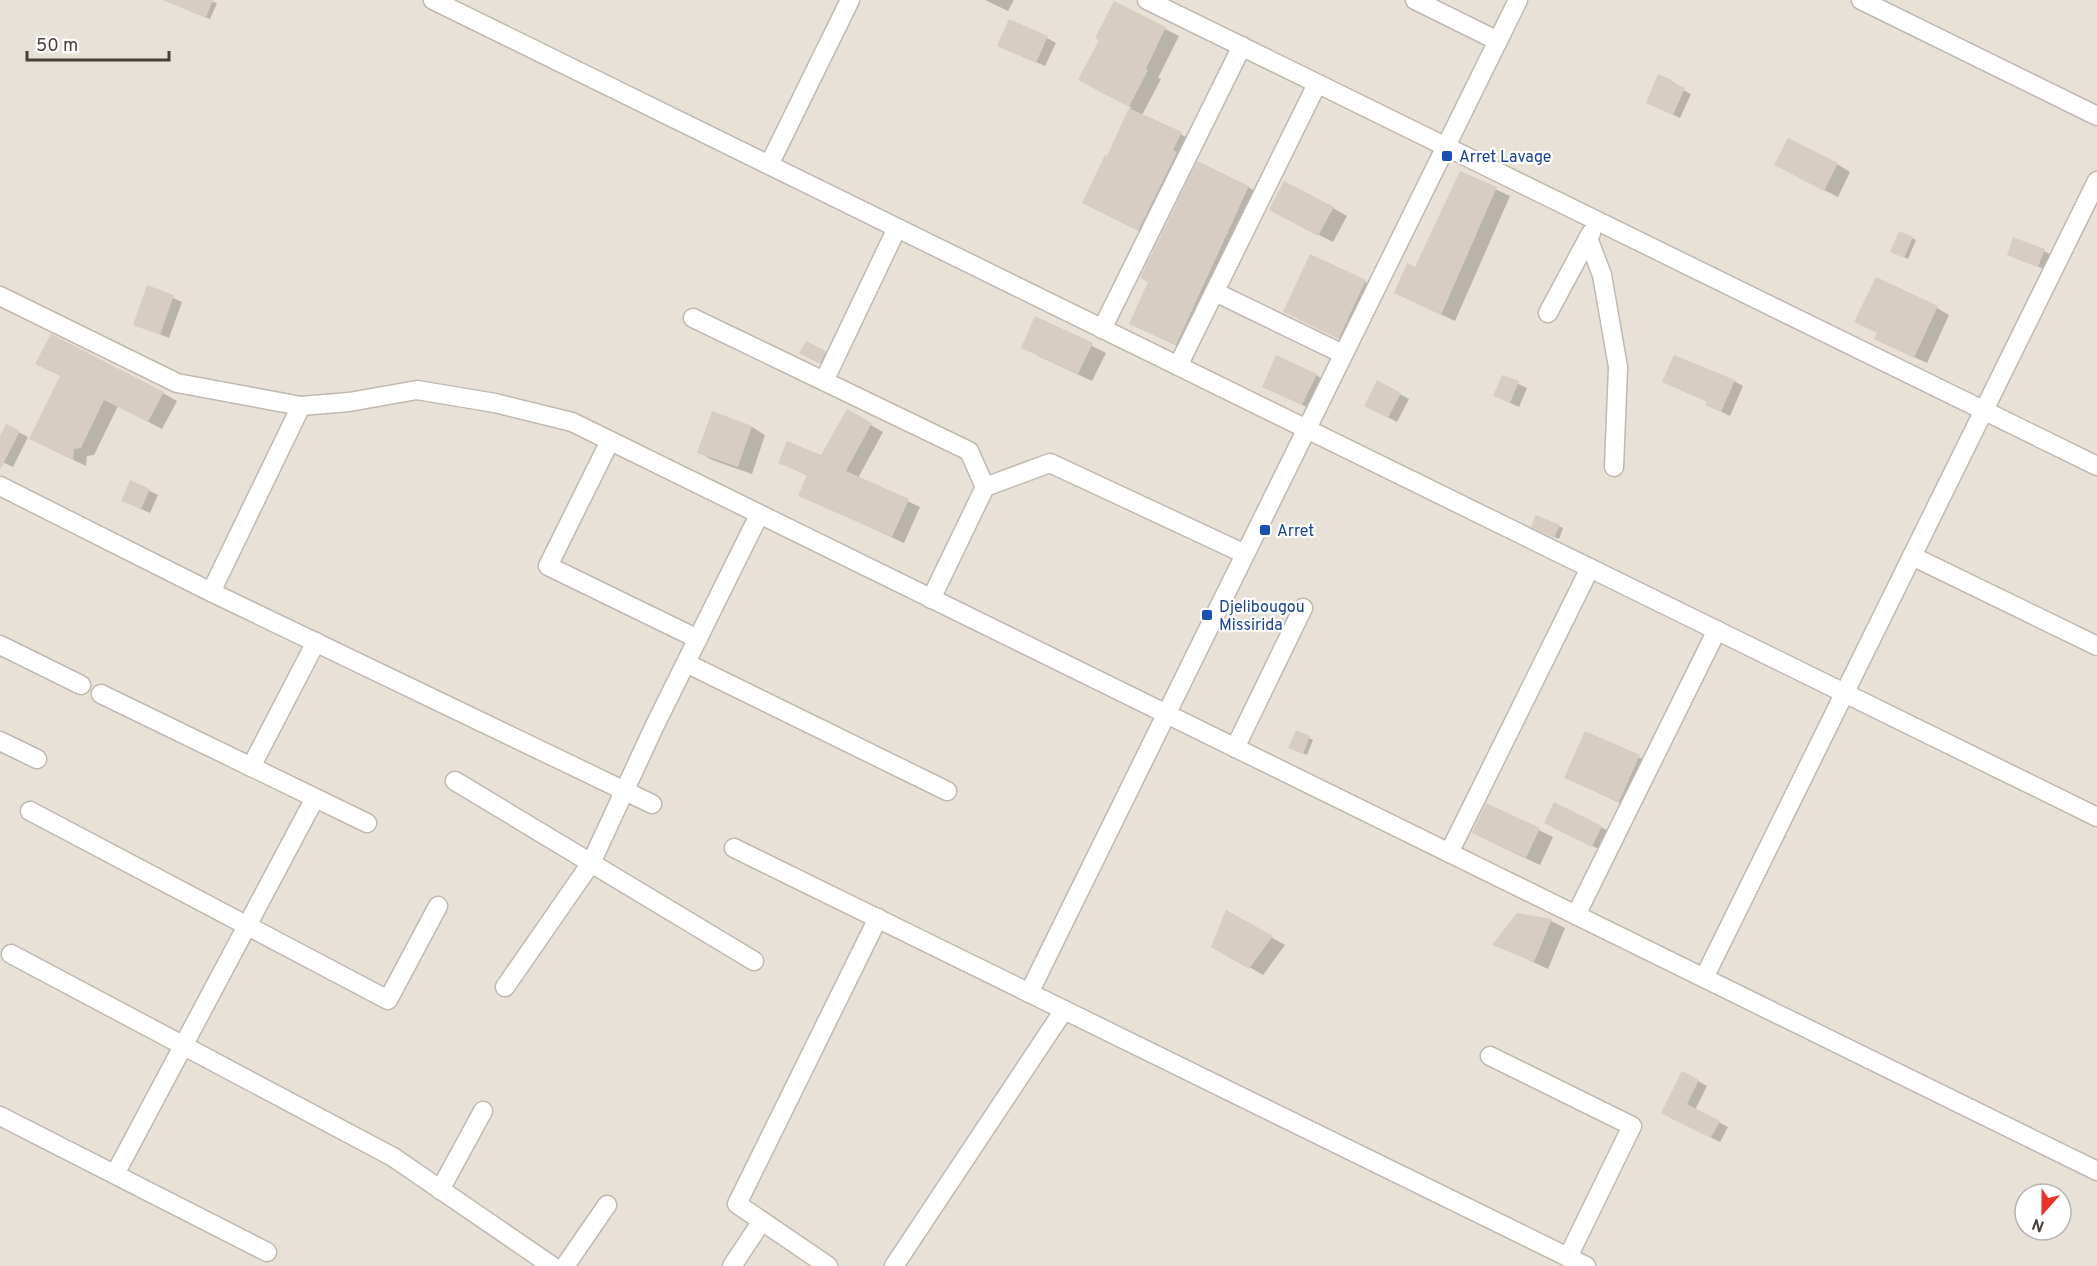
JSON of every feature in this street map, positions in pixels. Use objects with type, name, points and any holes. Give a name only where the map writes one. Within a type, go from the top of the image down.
[{"type":"street","points":[[433,0],[2097,817]]},
{"type":"street","points":[[769,165],[850,0]]},
{"type":"street","points":[[1147,0],[1173,6],[1242,46],[1317,84],[2097,466]]},
{"type":"street","points":[[1415,0],[1498,41]]},
{"type":"street","points":[[1029,993],[1518,0]]},
{"type":"street","points":[[1860,0],[2097,116]]},
{"type":"street","points":[[1102,329],[1242,46]]},
{"type":"street","points":[[1178,366],[1317,84]]},
{"type":"street","points":[[1704,978],[2097,181]]},
{"type":"street","points":[[1548,313],[1597,220]]},
{"type":"street","points":[[824,381],[897,228]]},
{"type":"street","points":[[1588,238],[1602,275],[1618,367],[1614,467]]},
{"type":"street","points":[[1215,292],[1343,354]]},
{"type":"street","points":[[0,296],[177,383],[301,406],[349,402],[417,390],[495,403],[572,422],[2097,1171]]},
{"type":"street","points":[[693,318],[969,451],[985,487]]},
{"type":"street","points":[[211,592],[301,406]]},
{"type":"street","points":[[610,441],[548,566],[698,639]]},
{"type":"street","points":[[931,599],[985,487],[1050,463],[1245,554]]},
{"type":"street","points":[[0,486],[211,592],[652,804]]},
{"type":"street","points":[[505,987],[591,864],[759,514]]},
{"type":"street","points":[[1912,556],[2097,646]]},
{"type":"street","points":[[1449,853],[1590,568]]},
{"type":"street","points":[[1235,748],[1303,608]]},
{"type":"street","points":[[1576,915],[1717,630]]},
{"type":"street","points":[[251,767],[316,642]]},
{"type":"street","points":[[0,645],[81,685]]},
{"type":"street","points":[[686,663],[947,791]]},
{"type":"street","points":[[101,694],[367,823]]},
{"type":"street","points":[[0,741],[37,759]]},
{"type":"street","points":[[455,782],[754,961]]},
{"type":"street","points":[[115,1174],[315,798]]},
{"type":"street","points":[[30,812],[388,999],[438,906]]},
{"type":"street","points":[[734,848],[1586,1266]]},
{"type":"street","points":[[828,1266],[737,1204],[878,918]]},
{"type":"street","points":[[11,954],[393,1157],[552,1266]]},
{"type":"street","points":[[894,1266],[1064,1010]]},
{"type":"street","points":[[1490,1056],[1632,1126],[1568,1257]]},
{"type":"street","points":[[440,1190],[483,1111]]},
{"type":"street","points":[[0,1116],[267,1252]]},
{"type":"street","points":[[565,1266],[607,1205]]},
{"type":"street","points":[[732,1266],[762,1221]]},
{"type":"shaded area","points":[[0,0],[2097,0],[2097,1266],[0,1266]]},
{"type":"building","points":[[163,0],[213,0],[206,18]]},
{"type":"building","points":[[1114,1],[1166,27],[1129,107],[1078,80],[1099,40],[1095,38]]},
{"type":"building","points":[[1009,19],[1048,36],[1036,63],[997,46]]},
{"type":"building","points":[[1658,74],[1685,88],[1673,115],[1646,103]]},
{"type":"building","points":[[1129,108],[1182,132],[1173,150],[1177,152],[1138,231],[1082,203]]},
{"type":"building","points":[[1788,138],[1838,163],[1824,191],[1774,165]]},
{"type":"building","points":[[1197,161],[1249,186],[1176,345],[1129,324],[1148,282],[1140,278]]},
{"type":"building","points":[[1460,171],[1497,187],[1441,315],[1394,293],[1407,263],[1415,267]]},
{"type":"building","points":[[1284,181],[1334,207],[1318,236],[1269,210]]},
{"type":"building","points":[[1899,231],[1913,237],[1904,258],[1890,252]]},
{"type":"building","points":[[2013,237],[2045,249],[2038,267],[2007,255]]},
{"type":"building","points":[[1310,254],[1366,280],[1339,338],[1283,312]]},
{"type":"building","points":[[1876,277],[1938,306],[1914,358],[1874,339],[1877,333],[1854,322]]},
{"type":"building","points":[[147,285],[174,295],[160,335],[133,325]]},
{"type":"building","points":[[1035,316],[1093,343],[1078,374],[1021,348]]},
{"type":"building","points":[[51,334],[164,392],[148,422],[104,400],[81,448],[74,449],[73,460],[29,439],[60,376],[35,364]]},
{"type":"building","points":[[806,341],[826,351],[820,364],[799,353]]},
{"type":"building","points":[[1276,355],[1317,374],[1302,405],[1262,387]]},
{"type":"building","points":[[1674,355],[1735,380],[1721,412],[1705,405],[1707,402],[1662,382]]},
{"type":"building","points":[[1502,375],[1519,381],[1510,403],[1493,396]]},
{"type":"building","points":[[1377,380],[1401,393],[1388,418],[1364,406]]},
{"type":"building","points":[[847,409],[872,423],[846,471],[909,499],[892,537],[798,496],[807,475],[778,463],[787,441],[821,455]]},
{"type":"building","points":[[712,411],[752,426],[738,467],[697,453]]},
{"type":"building","points":[[6,424],[20,431],[0,470],[0,436]]},
{"type":"building","points":[[130,480],[150,489],[141,509],[121,501]]},
{"type":"building","points":[[1536,515],[1560,525],[1554,538],[1531,527]]},
{"type":"building","points":[[1296,730],[1310,736],[1303,754],[1288,748]]},
{"type":"building","points":[[1585,731],[1640,755],[1619,802],[1564,778]]},
{"type":"building","points":[[1554,802],[1602,826],[1592,847],[1544,823]]},
{"type":"building","points":[[1486,803],[1540,828],[1526,858],[1472,833]]},
{"type":"building","points":[[1226,910],[1273,936],[1249,969],[1211,947]]},
{"type":"building","points":[[1517,913],[1552,919],[1534,962],[1492,945]]},
{"type":"building","points":[[1682,1071],[1699,1080],[1687,1104],[1720,1121],[1711,1138],[1661,1113]]},
{"type":"place","name":"Arret Lavage","points":[[1447,156]]},
{"type":"place","name":"Arret","points":[[1265,530]]},
{"type":"place","name":"Djelibougou Missirida","points":[[1207,615]]}]
